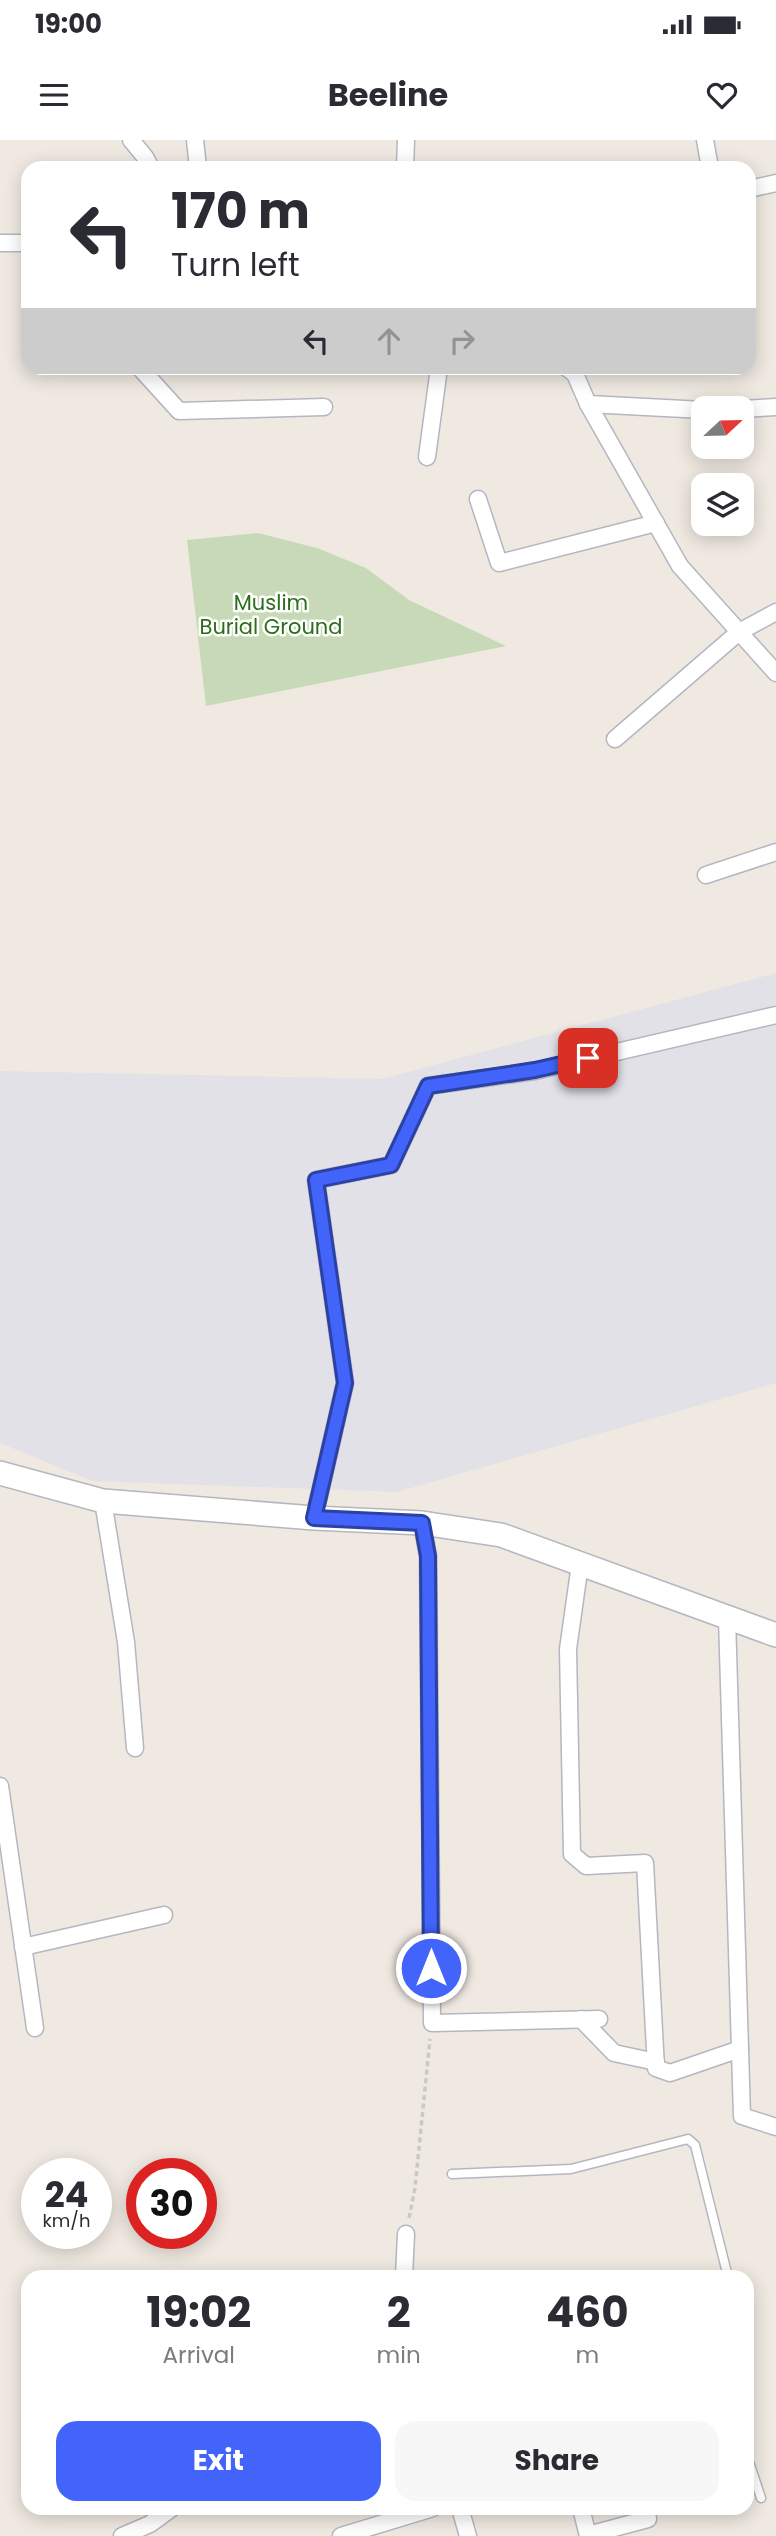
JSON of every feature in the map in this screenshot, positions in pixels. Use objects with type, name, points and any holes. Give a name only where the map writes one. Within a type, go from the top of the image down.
[{"type":"main road","points":[[0,1473],[103,1502],[314,1518],[422,1523],[501,1535],[776,1635]]},
{"type":"street","points":[[131,140],[146,161]]},
{"type":"street","points":[[195,140],[197,161]]},
{"type":"street","points":[[406,161],[407,140]]},
{"type":"street","points":[[705,140],[709,161]]},
{"type":"street","points":[[756,187],[776,183]]},
{"type":"street","points":[[0,243],[21,243]]},
{"type":"street","points":[[146,375],[179,411],[324,407]]},
{"type":"street","points":[[427,457],[438,375]]},
{"type":"street","points":[[575,375],[588,404],[680,566],[776,673]]},
{"type":"street","points":[[588,404],[691,409]]},
{"type":"street","points":[[754,408],[776,407]]},
{"type":"street","points":[[478,499],[499,563],[656,523]]},
{"type":"street","points":[[615,739],[739,632],[776,612]]},
{"type":"street","points":[[706,875],[776,852]]},
{"type":"street","points":[[314,1518],[345,1383],[316,1180],[391,1165],[428,1086],[535,1070],[776,1015]]},
{"type":"street","points":[[103,1502],[125,1642],[135,1748]]},
{"type":"street","points":[[422,1523],[428,1556],[432,2023],[599,2019]]},
{"type":"street","points":[[580,1564],[568,1649],[572,1854],[586,1866],[645,1863],[656,2068],[670,2073],[740,2049]]},
{"type":"street","points":[[727,1618],[742,2116],[776,2127]]},
{"type":"street","points":[[0,1786],[35,2028]]},
{"type":"street","points":[[23,1947],[164,1914]]},
{"type":"street","points":[[581,2019],[614,2053],[656,2062]]},
{"type":"street","points":[[404,2270],[407,2234]]},
{"type":"street","points":[[122,2536],[150,2524],[162,2515]]},
{"type":"street","points":[[341,2536],[410,2515]]},
{"type":"street","points":[[462,2515],[468,2536]]},
{"type":"street","points":[[583,2515],[588,2535],[648,2519],[647,2515]]},
{"type":"lane","points":[[452,2174],[571,2169],[688,2139],[695,2145],[726,2270]]},
{"type":"lane","points":[[754,2477],[761,2498]]},
{"type":"path","points":[[407,2234],[415,2188],[432,2023]]},
{"type":"shaded area","points":[[776,973],[776,1383],[397,1492],[92,1481],[0,1443],[0,1071],[382,1079]]},
{"type":"green space","name":"Muslim Burial Ground","points":[[258,533],[317,548],[366,568],[409,600],[506,646],[206,706],[187,540]]},
{"type":"route","points":[[431,1968],[428,1556],[422,1523],[314,1518],[345,1383],[316,1180],[391,1165],[428,1086],[535,1070],[588,1058]]}]
